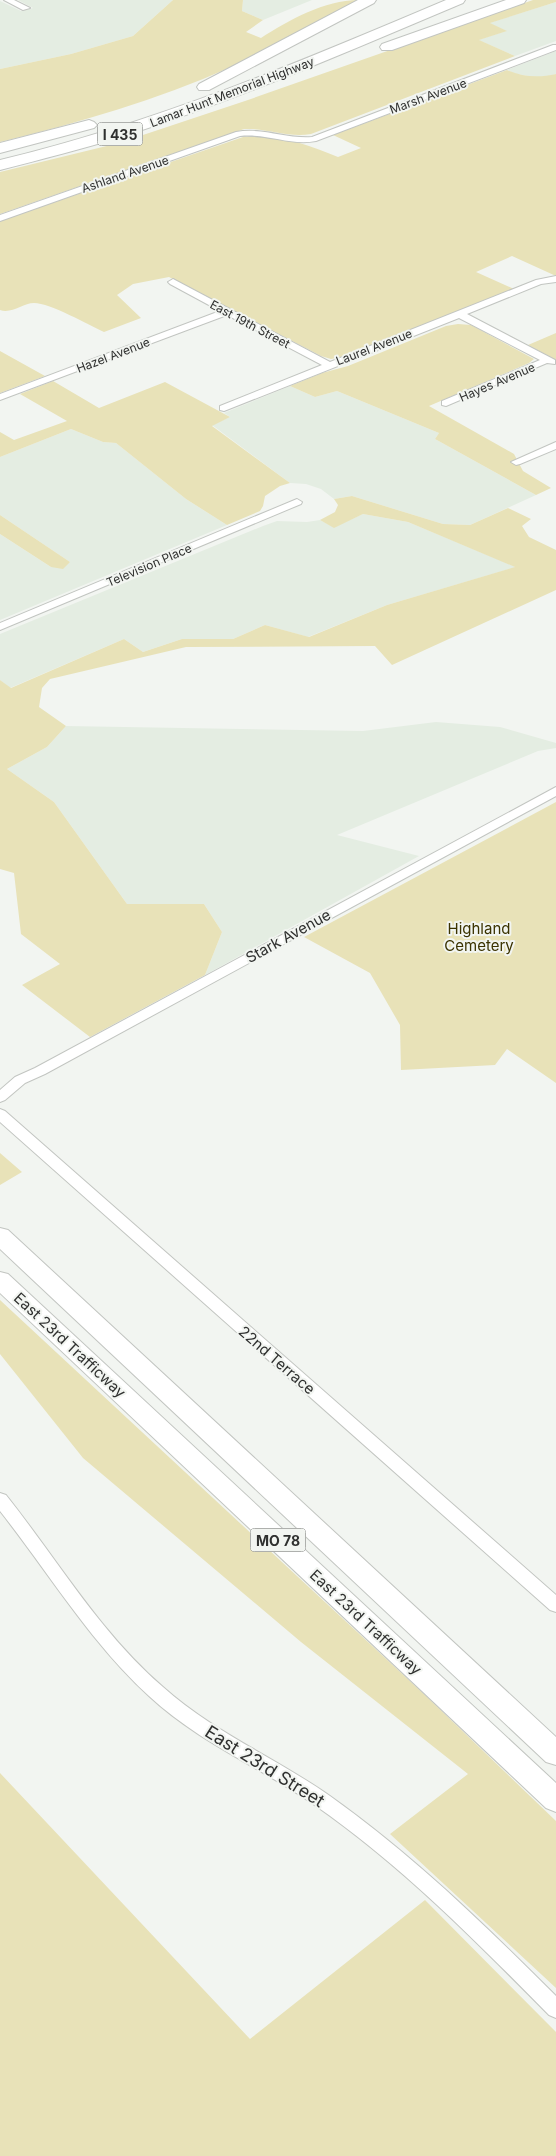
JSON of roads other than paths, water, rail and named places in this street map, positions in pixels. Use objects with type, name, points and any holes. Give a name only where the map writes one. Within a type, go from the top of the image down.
[{"type":"highway","points":[[204,87],[369,0]]},
{"type":"highway","name":"Lamar Hunt Memorial Highway","points":[[0,165],[37,157],[138,128],[237,93],[458,0]]},
{"type":"highway","points":[[237,93],[315,72],[519,0]]},
{"type":"highway","name":"Lamar Hunt Memorial Highway","points":[[186,93],[324,40]]},
{"type":"highway","name":"I 435","points":[[0,148],[104,121]]},
{"type":"main road","name":"MO 78","points":[[0,1236],[556,1754]]},
{"type":"main road","name":"East 23rd Trafficway","points":[[0,1280],[556,1800]]},
{"type":"street","points":[[8,0],[26,8]]},
{"type":"street","name":"Marsh Avenue","points":[[250,131],[299,140],[313,139],[556,47]]},
{"type":"street","name":"Ashland Avenue","points":[[0,218],[250,131]]},
{"type":"street","name":"Laurel Avenue","points":[[224,408],[539,282],[556,279]]},
{"type":"street","name":"East 19th Street","points":[[173,282],[328,365]]},
{"type":"street","name":"Hazel Avenue","points":[[0,397],[226,312]]},
{"type":"street","points":[[459,314],[552,362]]},
{"type":"street","name":"Hayes Avenue","points":[[446,403],[552,362]]},
{"type":"street","points":[[516,462],[556,445]]},
{"type":"street","name":"Television Place","points":[[0,627],[297,502]]},
{"type":"street","name":"Stark Avenue","points":[[20,1080],[40,1072],[556,791]]},
{"type":"street","points":[[0,1097],[20,1080]]},
{"type":"street","name":"22nd Terrace","points":[[0,1114],[556,1605]]},
{"type":"street","name":"East 23rd Street","points":[[0,1499],[124,1662],[157,1693],[210,1733],[321,1799],[386,1847],[556,2008]]},
{"type":"park label","name":"Highland Cemetery","points":[[479,936]]}]
